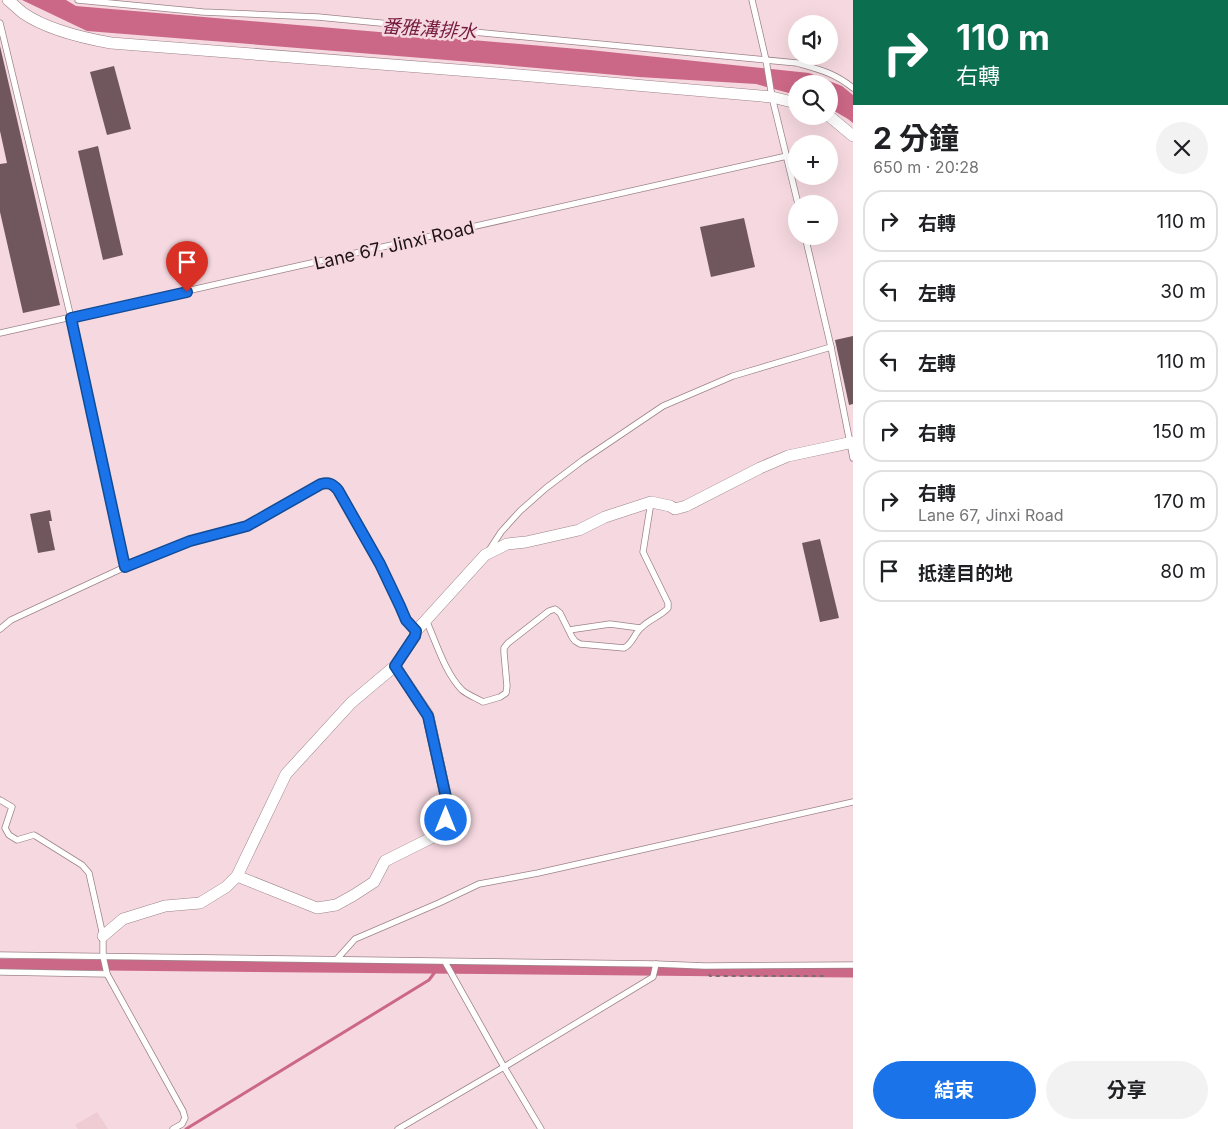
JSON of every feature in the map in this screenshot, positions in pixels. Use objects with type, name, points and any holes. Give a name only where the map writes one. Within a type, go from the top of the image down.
[{"type":"street","points":[[8,0],[23,13],[41,22],[77,36],[111,43],[486,72],[772,97],[788,100]]},
{"type":"street","points":[[838,124],[853,136]]},
{"type":"street","points":[[103,936],[123,919],[165,906],[200,903],[226,887],[237,876],[286,774],[351,702],[395,666],[415,636],[416,631],[485,556],[507,544],[526,542],[579,530],[605,517],[651,502],[675,509],[686,506],[760,468],[788,456],[851,443]]},
{"type":"street","points":[[237,876],[317,908],[326,907],[354,896],[374,882],[385,861],[433,837],[446,820],[449,811],[428,716],[395,666]]},
{"type":"lane","points":[[78,0],[203,12],[318,17],[797,63],[820,69],[842,78],[853,88]]},
{"type":"lane","points":[[752,0],[766,60],[772,97],[796,195]]},
{"type":"lane","points":[[0,23],[71,318],[125,567]]},
{"type":"lane","name":"Lane 67, Jinxi Road","points":[[0,333],[787,156]]},
{"type":"lane","points":[[808,245],[853,458]]},
{"type":"lane","points":[[485,556],[501,532],[520,511],[546,488],[583,460],[663,406],[733,376],[831,347]]},
{"type":"lane","points":[[0,629],[10,620],[125,567],[190,541],[247,526],[321,484],[326,483],[333,485],[338,490],[380,564],[406,620],[416,631]]},
{"type":"lane","points":[[426,620],[441,656],[452,675],[463,690],[482,702],[500,697],[506,693],[504,648],[508,642],[549,611],[555,609],[560,613],[574,641],[580,644],[624,648],[630,645],[640,628],[665,612],[668,608],[668,603],[643,552],[651,502]]},
{"type":"lane","points":[[569,630],[610,624],[640,628]]},
{"type":"lane","points":[[0,800],[12,807],[5,828],[9,835],[17,840],[34,835],[82,865],[89,873],[103,936],[103,956],[107,974],[183,1111],[185,1118],[182,1124],[173,1129]]},
{"type":"lane","points":[[337,959],[355,939],[479,884],[538,873],[853,802]]},
{"type":"lane","points":[[0,955],[705,966],[853,965]]},
{"type":"lane","points":[[445,962],[541,1129]]},
{"type":"lane","points":[[398,1129],[653,977],[656,964]]},
{"type":"lane","points":[[0,972],[107,974]]},
{"type":"path","points":[[710,976],[826,976]]},
{"type":"shaded area","points":[[22,0],[66,0],[76,6],[590,50],[814,75],[788,75],[788,93],[756,84],[639,77],[87,31]]},
{"type":"shaded area","points":[[838,84],[853,95],[853,123],[838,113]]},
{"type":"shaded area","points":[[97,1112],[108,1129],[78,1129],[75,1125]]},
{"type":"building","points":[[0,46],[60,305],[23,313],[0,212],[0,164],[7,163],[0,131]]},
{"type":"building","points":[[114,66],[131,129],[107,135],[90,72]]},
{"type":"building","points":[[98,146],[123,255],[103,260],[78,151]]},
{"type":"building","points":[[744,218],[755,267],[711,277],[700,227]]},
{"type":"building","points":[[853,336],[853,404],[849,405],[835,340]]},
{"type":"building","points":[[50,510],[52,521],[49,521],[55,550],[38,553],[30,514]]},
{"type":"building","points":[[820,539],[839,618],[820,622],[802,543]]},
{"type":"waterway","points":[[0,964],[853,972]]},
{"type":"waterway","points":[[186,1129],[429,980],[438,968]]},
{"type":"route","points":[[187,292],[71,318],[125,567],[190,541],[247,526],[321,484],[333,485],[338,490],[380,564],[406,620],[416,631],[415,636],[395,666],[428,716],[449,811],[446,820]]},
{"type":"water label","name":"番雅溝排水","points":[[429,29]]}]
